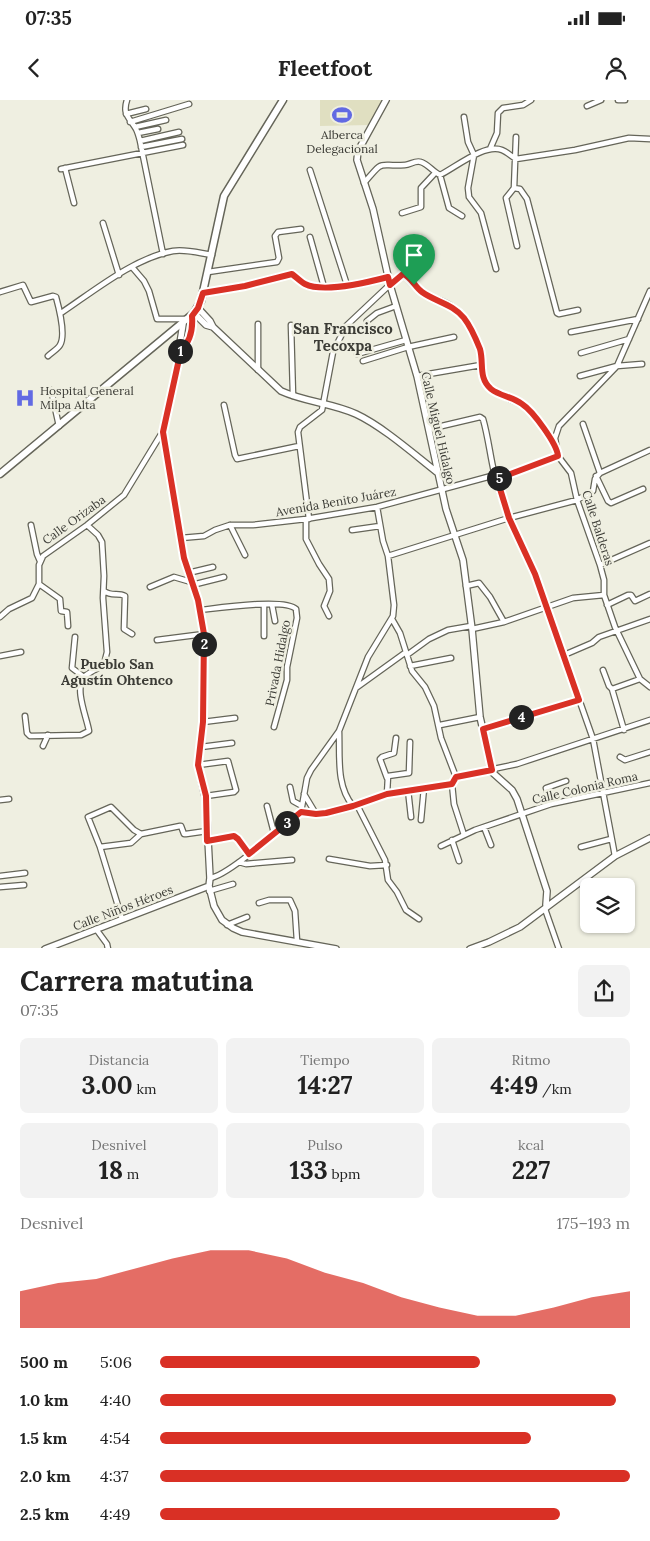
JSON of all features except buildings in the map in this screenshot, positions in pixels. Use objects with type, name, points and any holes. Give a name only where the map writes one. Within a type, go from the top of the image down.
[{"type":"main road","points":[[0,474],[191,316],[203,293],[224,196],[283,100]]},
{"type":"street","points":[[127,100],[126,114],[135,127],[140,141],[163,254]]},
{"type":"street","name":"Calle Miguel Hidalgo","points":[[386,100],[356,156],[373,210],[390,285],[417,376],[446,509],[462,560],[480,717],[492,770]]},
{"type":"street","points":[[490,149],[497,133],[498,113],[503,108],[523,105],[531,100]]},
{"type":"street","points":[[587,106],[601,100]]},
{"type":"street","points":[[618,100],[625,100]]},
{"type":"street","points":[[130,122],[189,104]]},
{"type":"street","points":[[126,114],[146,109]]},
{"type":"street","points":[[464,117],[468,142],[474,155],[468,188],[469,197],[481,213],[496,269]]},
{"type":"street","points":[[135,127],[166,120]]},
{"type":"street","points":[[138,134],[158,129]]},
{"type":"street","points":[[140,141],[179,132]]},
{"type":"street","points":[[516,137],[514,188],[506,198],[517,246]]},
{"type":"street","points":[[364,183],[378,166],[382,164],[406,165],[417,161],[423,162],[434,173],[440,175],[474,155],[490,149],[501,150],[516,159],[575,150],[628,138],[650,139]]},
{"type":"street","points":[[74,203],[63,169],[143,154],[183,142],[141,147]]},
{"type":"street","points":[[310,170],[347,285]]},
{"type":"street","points":[[402,213],[421,207],[421,188],[434,173]]},
{"type":"street","points":[[440,175],[450,208],[462,216]]},
{"type":"street","points":[[514,188],[520,189],[527,199],[557,313],[578,310]]},
{"type":"street","points":[[103,223],[119,275]]},
{"type":"street","points":[[208,272],[277,262],[279,258],[275,236],[278,232],[301,229]]},
{"type":"street","points":[[310,238],[324,287]]},
{"type":"street","points":[[61,312],[132,267],[163,254],[174,251],[189,251],[212,255]]},
{"type":"street","points":[[132,267],[144,280],[157,319],[169,320],[191,316],[212,327],[281,390],[293,396],[356,414],[376,426],[438,473]]},
{"type":"street","points":[[203,293],[245,286],[292,274],[306,285],[324,287],[370,282],[388,277]]},
{"type":"street","points":[[329,616],[324,606],[330,591],[329,579],[306,539],[308,519],[298,432],[300,427],[321,412],[324,405],[333,352],[346,326],[403,274],[424,293],[451,306],[464,318],[480,351],[483,378],[490,388],[521,403],[533,412],[555,444]]},
{"type":"street","points":[[0,292],[22,285],[31,302],[55,296],[61,312],[61,344],[48,356]]},
{"type":"street","points":[[555,444],[559,426],[617,366],[650,291]]},
{"type":"street","points":[[368,321],[377,312],[396,306]]},
{"type":"street","points":[[191,316],[180,343],[181,350],[163,432],[188,573],[201,610],[204,634],[203,722],[198,765],[206,796],[209,888],[217,913],[227,924],[242,932],[336,948]]},
{"type":"street","points":[[181,350],[191,335],[193,327],[191,316]]},
{"type":"street","points":[[571,332],[638,319]]},
{"type":"street","points":[[258,324],[258,370]]},
{"type":"street","points":[[291,325],[293,396]]},
{"type":"street","points":[[363,361],[454,337]]},
{"type":"street","points":[[581,353],[629,339]]},
{"type":"street","points":[[357,354],[406,340]]},
{"type":"street","points":[[580,376],[617,366],[642,364]]},
{"type":"street","points":[[417,376],[481,365]]},
{"type":"street","points":[[51,390],[59,426]]},
{"type":"street","points":[[224,405],[237,459],[299,446]]},
{"type":"street","points":[[429,429],[480,417],[484,421],[496,477],[509,518],[535,574],[593,739],[615,856]]},
{"type":"street","points":[[582,424],[608,501],[611,503],[643,489]]},
{"type":"street","name":"Calle Orizaba","points":[[39,584],[40,561],[46,553],[65,542],[124,495],[163,432]]},
{"type":"street","name":"Calle Balderas","points":[[555,444],[558,456],[571,473],[577,500],[600,565],[604,580],[604,595],[617,631],[640,679],[650,687]]},
{"type":"street","points":[[388,556],[509,518],[577,500],[593,491],[598,475],[650,450]]},
{"type":"street","name":"Avenida Benito Juárez","points":[[181,538],[204,536],[214,530],[230,525],[253,525],[308,519],[377,507],[496,477],[558,456]]},
{"type":"street","points":[[210,878],[219,876],[239,862],[301,812],[304,784],[311,770],[339,731],[368,657],[392,619],[394,605],[388,556],[377,507]]},
{"type":"street","points":[[25,716],[28,735],[81,735],[89,731],[81,704],[80,686],[84,677],[104,664],[107,652],[103,606],[102,542],[87,524]]},
{"type":"street","points":[[31,525],[40,561]]},
{"type":"street","points":[[230,525],[245,555]]},
{"type":"street","points":[[352,530],[380,526]]},
{"type":"street","points":[[600,565],[650,543]]},
{"type":"street","points":[[188,573],[212,567]]},
{"type":"street","points":[[150,587],[174,577],[192,583],[224,577]]},
{"type":"street","points":[[466,586],[479,583],[490,597],[504,622]]},
{"type":"street","points":[[0,617],[9,609],[32,598],[39,584],[60,599],[61,611],[67,612],[68,626]]},
{"type":"street","points":[[104,591],[112,595],[122,594],[125,596],[124,629],[132,634]]},
{"type":"street","points":[[607,605],[628,595],[631,595],[635,600],[650,594]]},
{"type":"street","points":[[355,689],[429,639],[448,630],[504,622],[547,609],[573,598],[604,595]]},
{"type":"street","points":[[264,605],[264,636]]},
{"type":"street","points":[[272,605],[275,621]]},
{"type":"street","name":"Privada Hidalgo","points":[[201,610],[228,606],[293,606],[297,613],[287,666],[287,680],[274,727]]},
{"type":"street","points":[[392,619],[400,634],[410,666],[415,676],[428,692],[434,706],[442,738],[456,777]]},
{"type":"street","points":[[564,655],[592,643],[599,637],[648,620],[650,626]]},
{"type":"street","points":[[157,640],[204,634]]},
{"type":"street","points":[[75,637],[72,668],[84,677]]},
{"type":"street","points":[[0,656],[21,652]]},
{"type":"street","points":[[410,666],[451,658]]},
{"type":"street","points":[[603,670],[612,689],[624,730]]},
{"type":"street","points":[[612,689],[640,679]]},
{"type":"street","points":[[483,729],[579,700]]},
{"type":"street","points":[[440,725],[480,717]]},
{"type":"street","points":[[203,722],[235,718]]},
{"type":"street","points":[[464,834],[454,804],[452,784],[456,777],[492,770],[624,730],[650,720]]},
{"type":"street","points":[[339,731],[341,784],[348,800],[355,806],[387,865],[388,880],[397,892],[404,907],[419,919]]},
{"type":"street","points":[[43,746],[48,735]]},
{"type":"street","points":[[387,794],[387,778],[380,759],[394,753],[396,738]]},
{"type":"street","points":[[387,778],[410,772],[410,742]]},
{"type":"street","points":[[201,747],[232,743]]},
{"type":"street","points":[[620,757],[625,760],[650,752]]},
{"type":"street","points":[[198,765],[228,762],[236,791],[206,796]]},
{"type":"street","points":[[492,770],[512,790],[522,814],[547,891],[546,907],[559,948]]},
{"type":"street","points":[[551,804],[546,788],[566,781]]},
{"type":"street","name":"Calle Colonia Roma","points":[[441,846],[464,834],[551,804],[650,783]]},
{"type":"street","points":[[301,812],[316,814],[355,806],[387,794],[452,784]]},
{"type":"street","points":[[290,787],[293,801],[302,806]]},
{"type":"street","points":[[421,820],[424,788]]},
{"type":"street","points":[[408,790],[410,817]]},
{"type":"street","points":[[303,792],[316,814]]},
{"type":"street","points":[[0,800],[9,799]]},
{"type":"street","points":[[267,806],[274,833]]},
{"type":"street","points":[[122,919],[100,847],[88,817],[111,807],[134,830],[141,834]]},
{"type":"street","points":[[100,847],[131,843],[141,834],[180,826],[183,828],[184,834],[207,831]]},
{"type":"street","points":[[484,827],[491,845]]},
{"type":"street","points":[[207,841],[234,836],[249,854]]},
{"type":"street","points":[[470,948],[489,942],[520,927],[557,897],[615,856],[650,838]]},
{"type":"street","points":[[581,847],[611,839]]},
{"type":"street","points":[[452,840],[459,861]]},
{"type":"street","points":[[329,859],[370,866],[387,865]]},
{"type":"street","points":[[239,862],[246,864],[292,860]]},
{"type":"street","points":[[0,876],[25,873]]},
{"type":"street","points":[[209,888],[233,884]]},
{"type":"street","points":[[0,887],[24,885]]},
{"type":"street","name":"Calle Niños Héroes","points":[[45,948],[209,888]]},
{"type":"street","points":[[547,891],[557,897]]},
{"type":"street","points":[[259,903],[269,900],[290,900],[295,911],[297,941]]},
{"type":"street","points":[[227,924],[247,917]]},
{"type":"street","points":[[96,928],[108,948]]},
{"type":"street","points":[[489,942],[491,948]]},
{"type":"green space","name":"Alberca Delegacional","points":[[320,100],[383,100],[370,125],[320,126]]},
{"type":"place","name":"Alberca Delegacional","points":[[342,115]]},
{"type":"place","name":"Hospital General Milpa Alta","points":[[25,398]]},
{"type":"district","name":"San Francisco Tecoxpa","points":[[343,338]]},
{"type":"district","name":"Pueblo San Agustín Ohtenco","points":[[117,672]]},
{"type":"route","points":[[292,274],[306,285],[324,287],[370,282],[388,277],[390,285],[403,274],[414,285],[424,293],[451,306],[464,318],[480,351],[483,378],[490,388],[521,403],[533,412],[558,450],[558,456],[497,479],[509,518],[535,574],[579,700],[483,729],[492,770],[456,777],[452,784],[387,794],[370,801],[326,813],[301,812],[249,854],[234,836],[207,841],[206,796],[198,765],[203,722],[204,634],[201,610],[184,558],[163,432],[176,366],[181,350],[191,335],[193,327],[192,316],[198,308],[203,293],[245,286],[292,274]]}]
